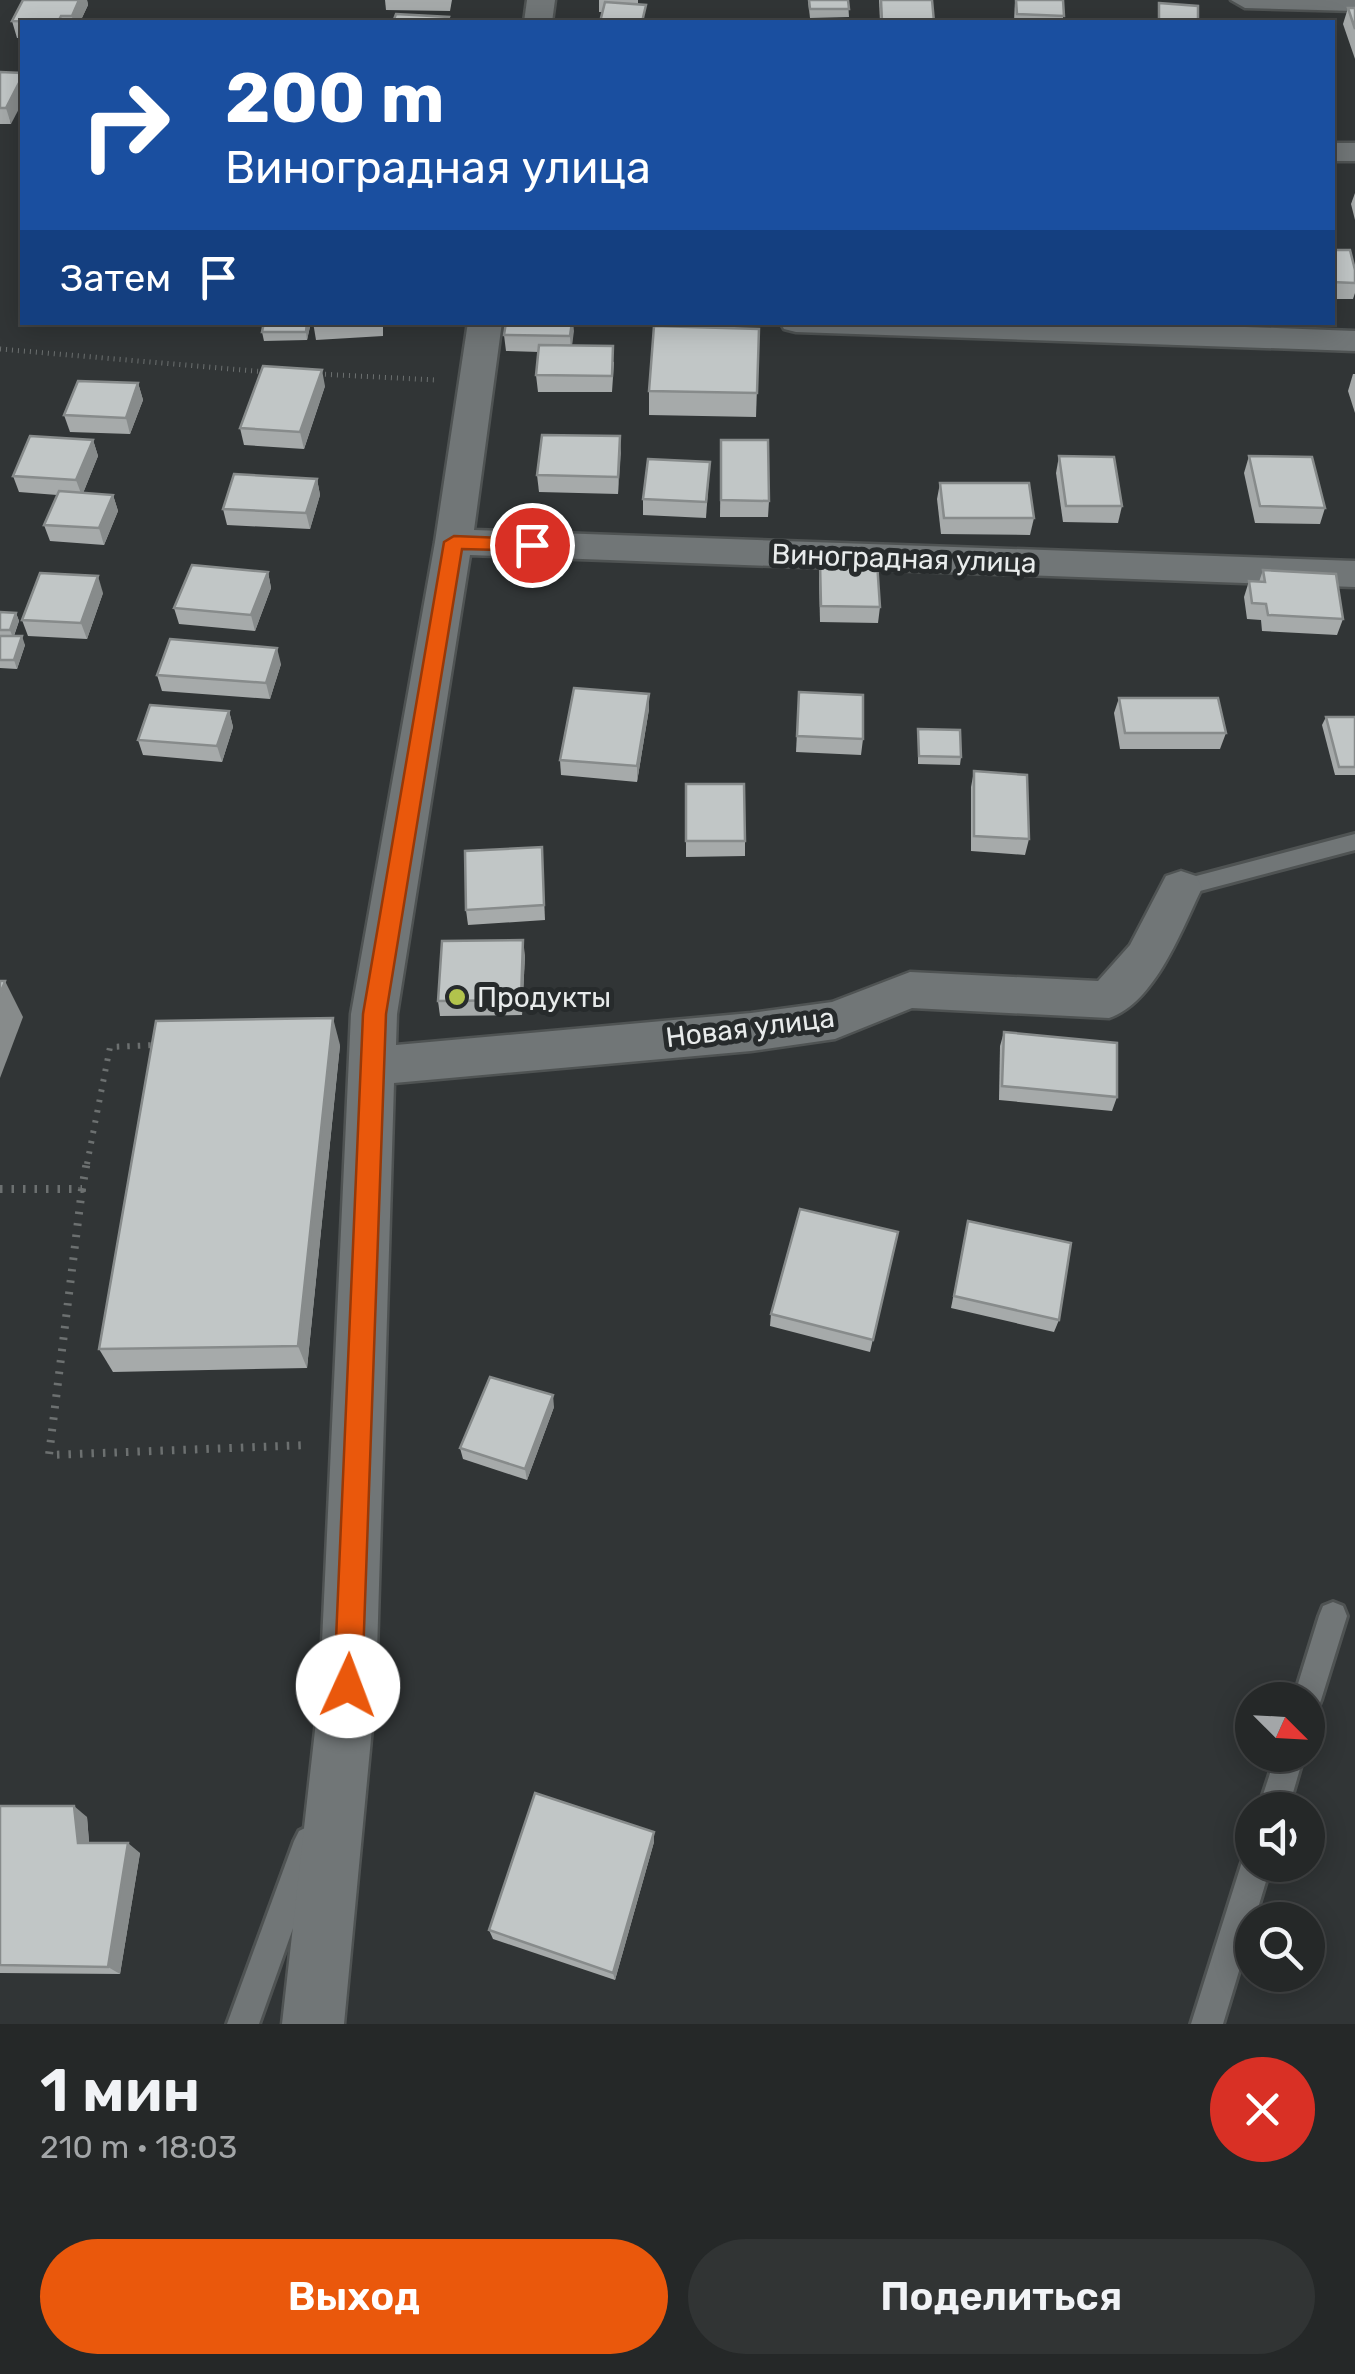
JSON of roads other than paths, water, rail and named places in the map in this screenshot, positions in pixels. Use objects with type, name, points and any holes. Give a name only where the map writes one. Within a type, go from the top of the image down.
[{"type":"street","points":[[1245,0],[1355,3]]},
{"type":"street","points":[[313,2024],[348,1686],[374,1014],[454,542],[485,325]]},
{"type":"street","points":[[884,325],[1355,341]]},
{"type":"street","name":"Виноградная улица","points":[[454,542],[1355,574]]},
{"type":"street","name":"Новая улица","points":[[374,1066],[751,1032],[835,1020],[910,990],[1110,1000],[1146,957],[1181,888]]},
{"type":"lane","points":[[1181,888],[1355,842]]},
{"type":"lane","points":[[1313,1682],[1333,1616]]},
{"type":"lane","points":[[244,2024],[341,1754]]},
{"type":"lane","points":[[1207,2024],[1251,1882]]},
{"type":"place","name":"Продукты","points":[[457,997]]}]
